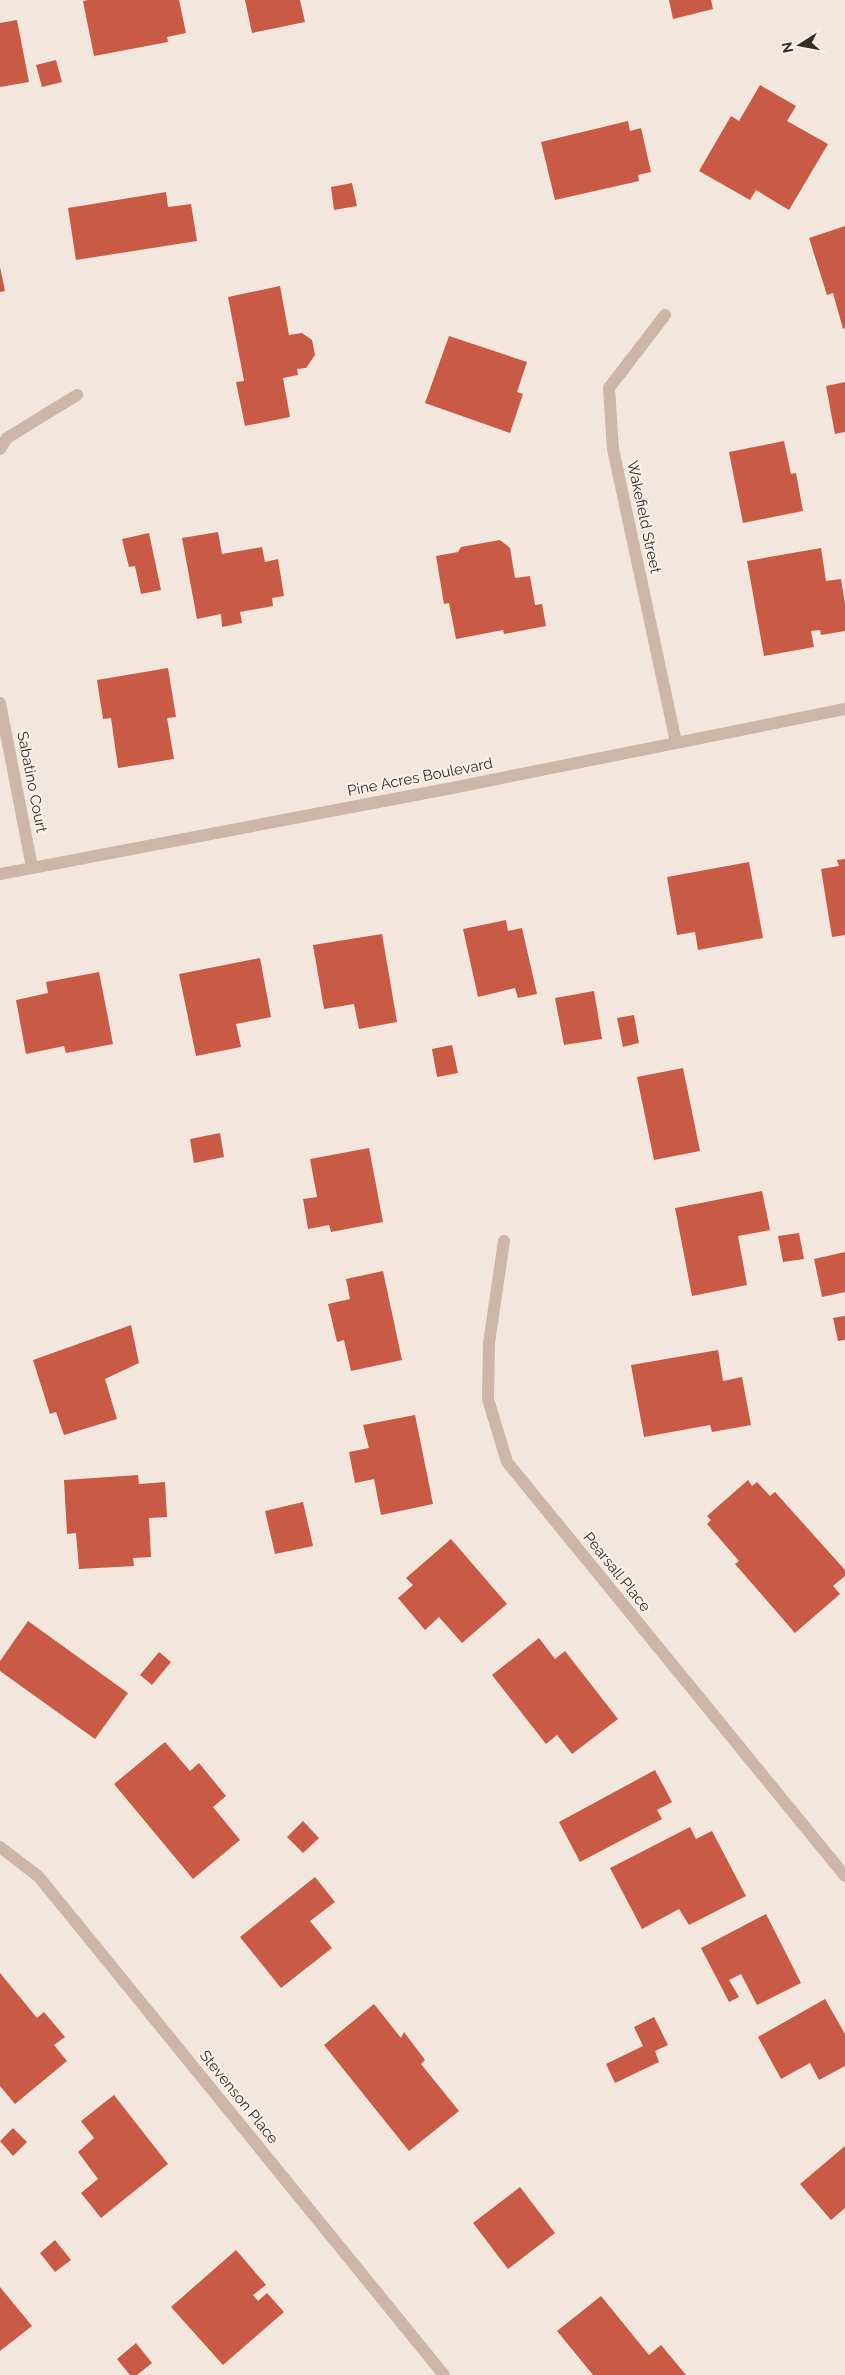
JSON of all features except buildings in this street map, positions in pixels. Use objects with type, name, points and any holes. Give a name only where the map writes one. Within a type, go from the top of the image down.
[{"type":"street","name":"Wakefield Street","points":[[665,315],[609,388],[613,449],[676,742]]},
{"type":"street","points":[[0,449],[7,438],[77,395]]},
{"type":"street","name":"Sabatino Court","points":[[0,703],[32,867]]},
{"type":"street","name":"Pine Acres Boulevard","points":[[0,874],[452,788],[845,709]]},
{"type":"street","name":"Pearsall Place","points":[[504,1241],[489,1343],[488,1399],[507,1462],[845,1876]]},
{"type":"street","name":"Stevenson Place","points":[[0,1847],[39,1877],[444,2375]]}]
